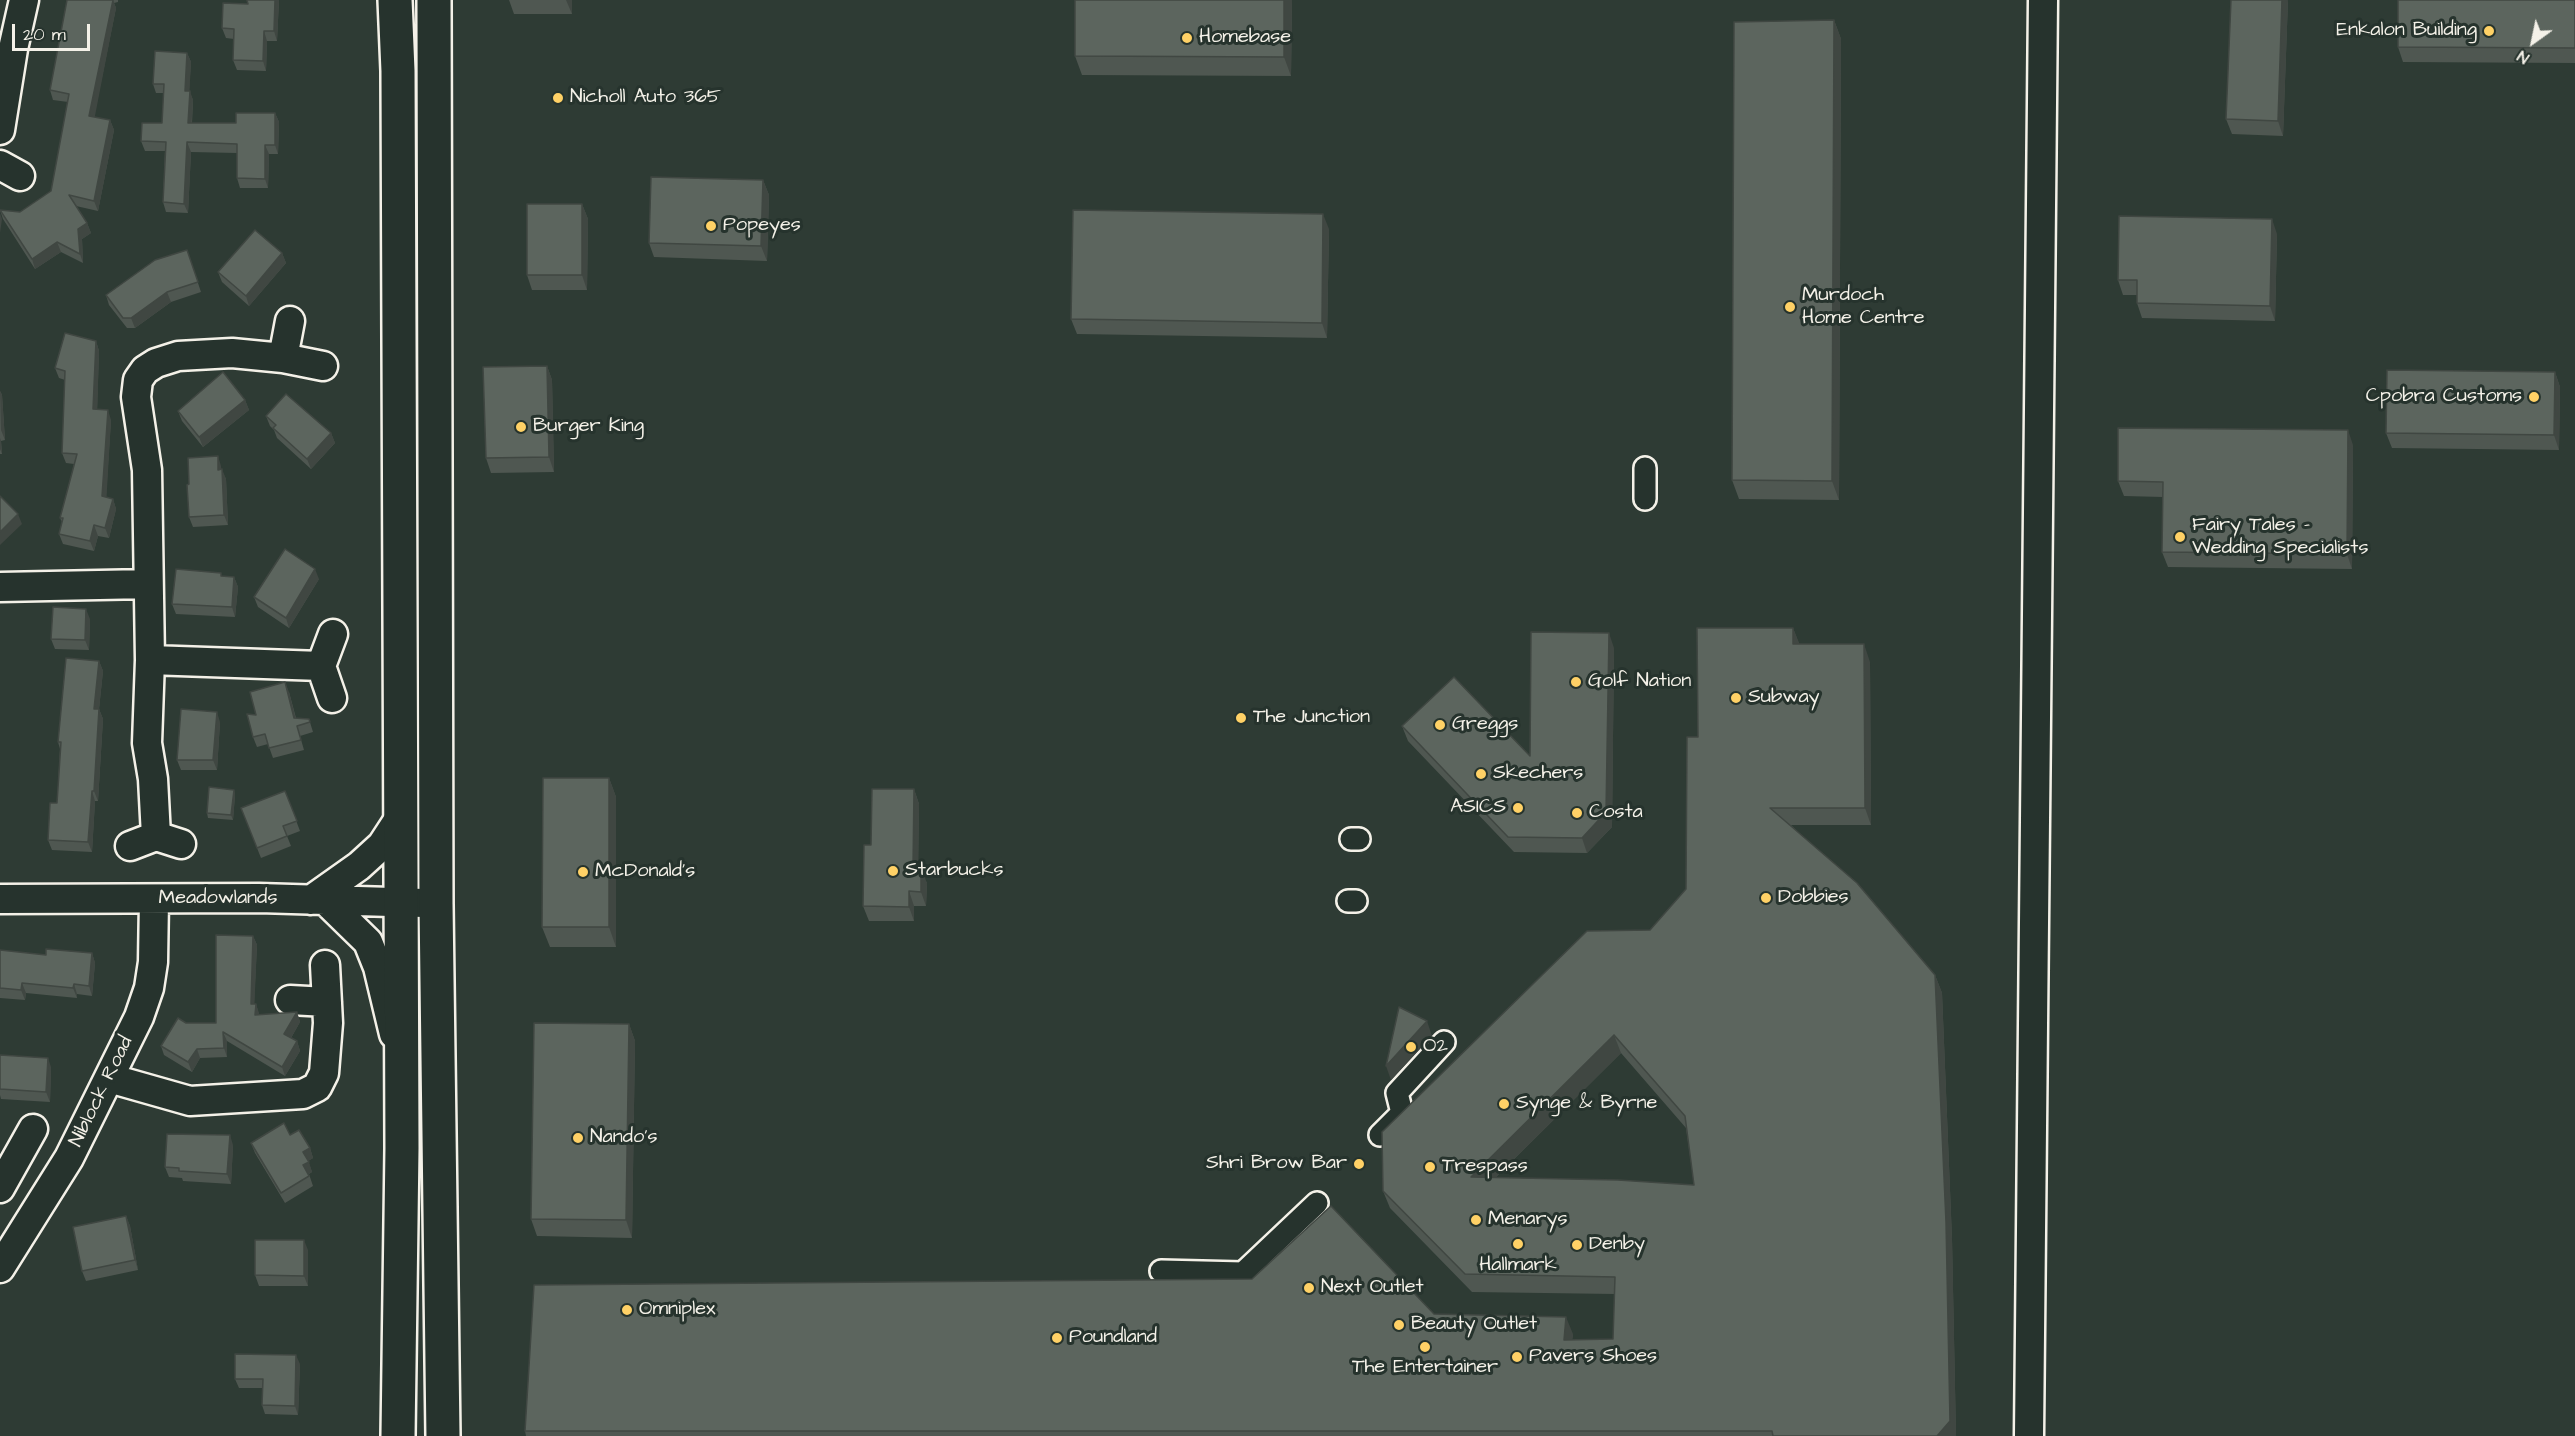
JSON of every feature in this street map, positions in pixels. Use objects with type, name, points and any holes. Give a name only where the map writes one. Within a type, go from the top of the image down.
[{"type":"highway","points":[[395,0],[398,70],[399,903],[402,1148],[398,1436]]},
{"type":"highway","points":[[434,0],[436,903],[443,1436]]},
{"type":"street","points":[[0,130],[7,48],[24,0]]},
{"type":"street","points":[[2029,1436],[2043,0]]},
{"type":"street","points":[[283,358],[290,321]]},
{"type":"street","points":[[156,842],[153,779],[147,743],[150,660],[147,470],[136,387],[141,375],[156,363],[178,356],[232,353],[283,358],[323,366]]},
{"type":"street","points":[[1645,499],[1646,468]]},
{"type":"street","points":[[0,586],[148,584]]},
{"type":"street","points":[[332,698],[321,666],[333,634]]},
{"type":"street","points":[[150,660],[321,666]]},
{"type":"street","points":[[399,819],[382,845],[318,900],[368,942],[378,967],[400,1057]]},
{"type":"street","name":"Meadowlands","points":[[0,899],[259,898],[436,903]]},
{"type":"street","name":"Niblock Road","points":[[0,1268],[69,1158],[139,1017],[149,988],[155,939],[153,900]]},
{"type":"street","points":[[109,1078],[190,1101],[303,1094],[317,1087],[324,1073],[327,1002],[325,965]]},
{"type":"street","points":[[290,1000],[327,1002]]},
{"type":"street","points":[[1380,1135],[1402,1113],[1397,1093],[1444,1042]]},
{"type":"street","points":[[0,1188],[8,1156],[33,1129]]},
{"type":"street","points":[[1161,1271],[1243,1273],[1317,1203]]},
{"type":"building","points":[[67,0],[113,0],[89,116],[110,120],[94,201],[69,195],[87,223],[78,229],[80,254],[57,242],[32,259],[0,210],[20,212],[51,191],[69,94],[50,90]]},
{"type":"building","points":[[247,0],[275,0],[274,31],[264,31],[263,61],[233,60],[234,29],[222,28],[223,3],[248,4]]},
{"type":"building","name":"Homebase","points":[[1075,0],[1284,0],[1284,57],[1075,56]]},
{"type":"building","points":[[2231,0],[2282,0],[2278,121],[2226,119]]},
{"type":"building","name":"Enkalon Building","points":[[2398,0],[2575,0],[2575,48],[2398,47]]},
{"type":"building","name":"Murdoch Home Centre","points":[[1834,20],[1832,481],[1732,480],[1734,22]]},
{"type":"building","points":[[155,51],[187,53],[185,91],[190,91],[188,123],[236,123],[236,113],[275,113],[275,145],[265,145],[265,179],[237,178],[237,144],[187,142],[184,204],[163,202],[166,142],[141,141],[142,123],[162,123],[164,84],[153,84]]},
{"type":"building","name":"Popeyes","points":[[651,177],[763,180],[761,246],[649,243]]},
{"type":"building","points":[[527,204],[582,204],[582,275],[527,275]]},
{"type":"building","points":[[1073,210],[1323,214],[1322,323],[1071,319]]},
{"type":"building","points":[[2119,216],[2272,219],[2270,306],[2137,303],[2137,280],[2118,280]]},
{"type":"building","points":[[255,230],[282,253],[246,296],[218,272]]},
{"type":"building","points":[[187,250],[198,282],[167,292],[131,318],[123,318],[106,295],[155,260]]},
{"type":"building","points":[[65,333],[96,341],[93,409],[108,410],[102,496],[113,499],[105,528],[94,525],[90,541],[59,534],[63,518],[60,518],[77,454],[62,453],[65,371],[55,368]]},
{"type":"building","name":"Burger King","points":[[547,366],[549,457],[486,458],[483,367]]},
{"type":"building","points":[[2387,370],[2555,372],[2554,435],[2386,433]]},
{"type":"building","points":[[223,372],[245,400],[199,437],[178,411]]},
{"type":"building","points":[[286,394],[331,433],[307,459],[273,428],[276,425],[266,416]]},
{"type":"building","points":[[2118,428],[2348,430],[2347,554],[2162,552],[2163,482],[2118,481]]},
{"type":"building","points":[[218,456],[218,470],[222,469],[224,515],[189,517],[188,458]]},
{"type":"building","points":[[0,496],[18,514],[0,532]]},
{"type":"building","points":[[285,549],[315,569],[286,618],[254,597]]},
{"type":"building","points":[[176,569],[221,573],[221,576],[234,577],[232,607],[172,604]]},
{"type":"building","points":[[53,607],[86,609],[85,640],[51,639]]},
{"type":"building","points":[[1697,628],[1793,628],[1793,644],[1864,644],[1865,808],[1770,808],[1857,883],[1935,975],[1946,1222],[1950,1421],[1937,1436],[1773,1436],[1772,1431],[525,1431],[534,1285],[1252,1279],[1331,1206],[1434,1314],[1566,1317],[1564,1340],[1613,1339],[1615,1277],[1465,1274],[1383,1191],[1382,1132],[1587,931],[1650,930],[1686,889],[1687,737],[1698,737]],"holes":[[[1614,1035],[1685,1116],[1694,1185],[1618,1180],[1471,1177]]]},
{"type":"building","points":[[1531,632],[1609,633],[1606,812],[1582,838],[1508,837],[1402,726],[1454,677],[1530,756]]},
{"type":"building","points":[[66,658],[99,661],[94,709],[99,709],[88,842],[48,840],[50,803],[57,803],[61,742],[58,742]]},
{"type":"building","points":[[285,682],[294,718],[309,719],[310,722],[297,726],[301,740],[269,748],[265,734],[253,737],[247,714],[256,715],[250,692]]},
{"type":"building","points":[[181,709],[217,712],[213,760],[177,760]]},
{"type":"building","name":"McDonald's","points":[[543,778],[609,778],[609,927],[542,927]]},
{"type":"building","points":[[209,787],[234,790],[231,815],[207,813]]},
{"type":"building","name":"Starbucks","points":[[872,789],[914,789],[913,868],[921,868],[921,892],[909,891],[909,907],[863,906],[864,845],[871,845]]},
{"type":"building","points":[[285,791],[297,821],[283,826],[287,836],[257,848],[241,808]]},
{"type":"building","points":[[216,935],[253,936],[251,1004],[256,1004],[255,1015],[297,1012],[284,1034],[297,1041],[282,1067],[223,1032],[224,1048],[197,1049],[188,1062],[161,1046],[178,1018],[186,1023],[216,1023]]},
{"type":"building","points":[[46,949],[92,953],[89,986],[74,984],[73,988],[22,983],[21,990],[0,988],[0,950],[46,955]]},
{"type":"building","points":[[1399,1007],[1427,1021],[1386,1066]]},
{"type":"building","name":"Nando's","points":[[534,1023],[629,1024],[626,1220],[531,1219]]},
{"type":"building","points":[[0,1055],[48,1058],[46,1092],[0,1089]]},
{"type":"building","points":[[284,1123],[290,1135],[299,1130],[310,1148],[303,1152],[309,1162],[303,1165],[309,1176],[281,1193],[251,1143]]},
{"type":"building","points":[[167,1134],[230,1135],[227,1174],[179,1171],[179,1168],[165,1167]]},
{"type":"building","points":[[126,1216],[135,1260],[82,1271],[73,1227]]},
{"type":"building","points":[[255,1240],[304,1240],[304,1276],[255,1275]]},
{"type":"building","points":[[235,1354],[296,1355],[295,1406],[262,1405],[263,1379],[235,1379]]},
{"type":"place","name":"Enkalon Building","points":[[2489,31]]},
{"type":"place","name":"Homebase","points":[[1187,38]]},
{"type":"place","name":"Nicholl Auto 365","points":[[558,98]]},
{"type":"place","name":"Popeyes","points":[[711,226]]},
{"type":"place","name":"Murdoch Home Centre","points":[[1790,307]]},
{"type":"place","name":"Cpobra Customs","points":[[2534,397]]},
{"type":"place","name":"Burger King","points":[[521,427]]},
{"type":"place","name":"Fairy Tales - Wedding Specialists","points":[[2180,537]]},
{"type":"place","name":"Golf Nation","points":[[1576,682]]},
{"type":"place","name":"Subway","points":[[1736,698]]},
{"type":"place","name":"The Junction","points":[[1241,718]]},
{"type":"place","name":"Greggs","points":[[1440,725]]},
{"type":"place","name":"Skechers","points":[[1481,774]]},
{"type":"place","name":"ASICS","points":[[1518,808]]},
{"type":"place","name":"Costa","points":[[1577,813]]},
{"type":"place","name":"Starbucks","points":[[893,871]]},
{"type":"place","name":"McDonald's","points":[[583,872]]},
{"type":"place","name":"Dobbies","points":[[1766,898]]},
{"type":"place","name":"O2","points":[[1411,1047]]},
{"type":"place","name":"Synge & Byrne","points":[[1504,1104]]},
{"type":"place","name":"Nando's","points":[[578,1138]]},
{"type":"place","name":"Shri Brow Bar","points":[[1359,1164]]},
{"type":"place","name":"Trespass","points":[[1430,1167]]},
{"type":"place","name":"Menarys","points":[[1476,1220]]},
{"type":"place","name":"Hallmark","points":[[1518,1244]]},
{"type":"place","name":"Denby","points":[[1577,1245]]},
{"type":"place","name":"Next Outlet","points":[[1309,1288]]},
{"type":"place","name":"Omniplex","points":[[627,1310]]},
{"type":"place","name":"Beauty Outlet","points":[[1399,1325]]},
{"type":"place","name":"Poundland","points":[[1057,1338]]},
{"type":"place","name":"The Entertainer","points":[[1425,1347]]},
{"type":"place","name":"Pavers Shoes","points":[[1517,1357]]}]
